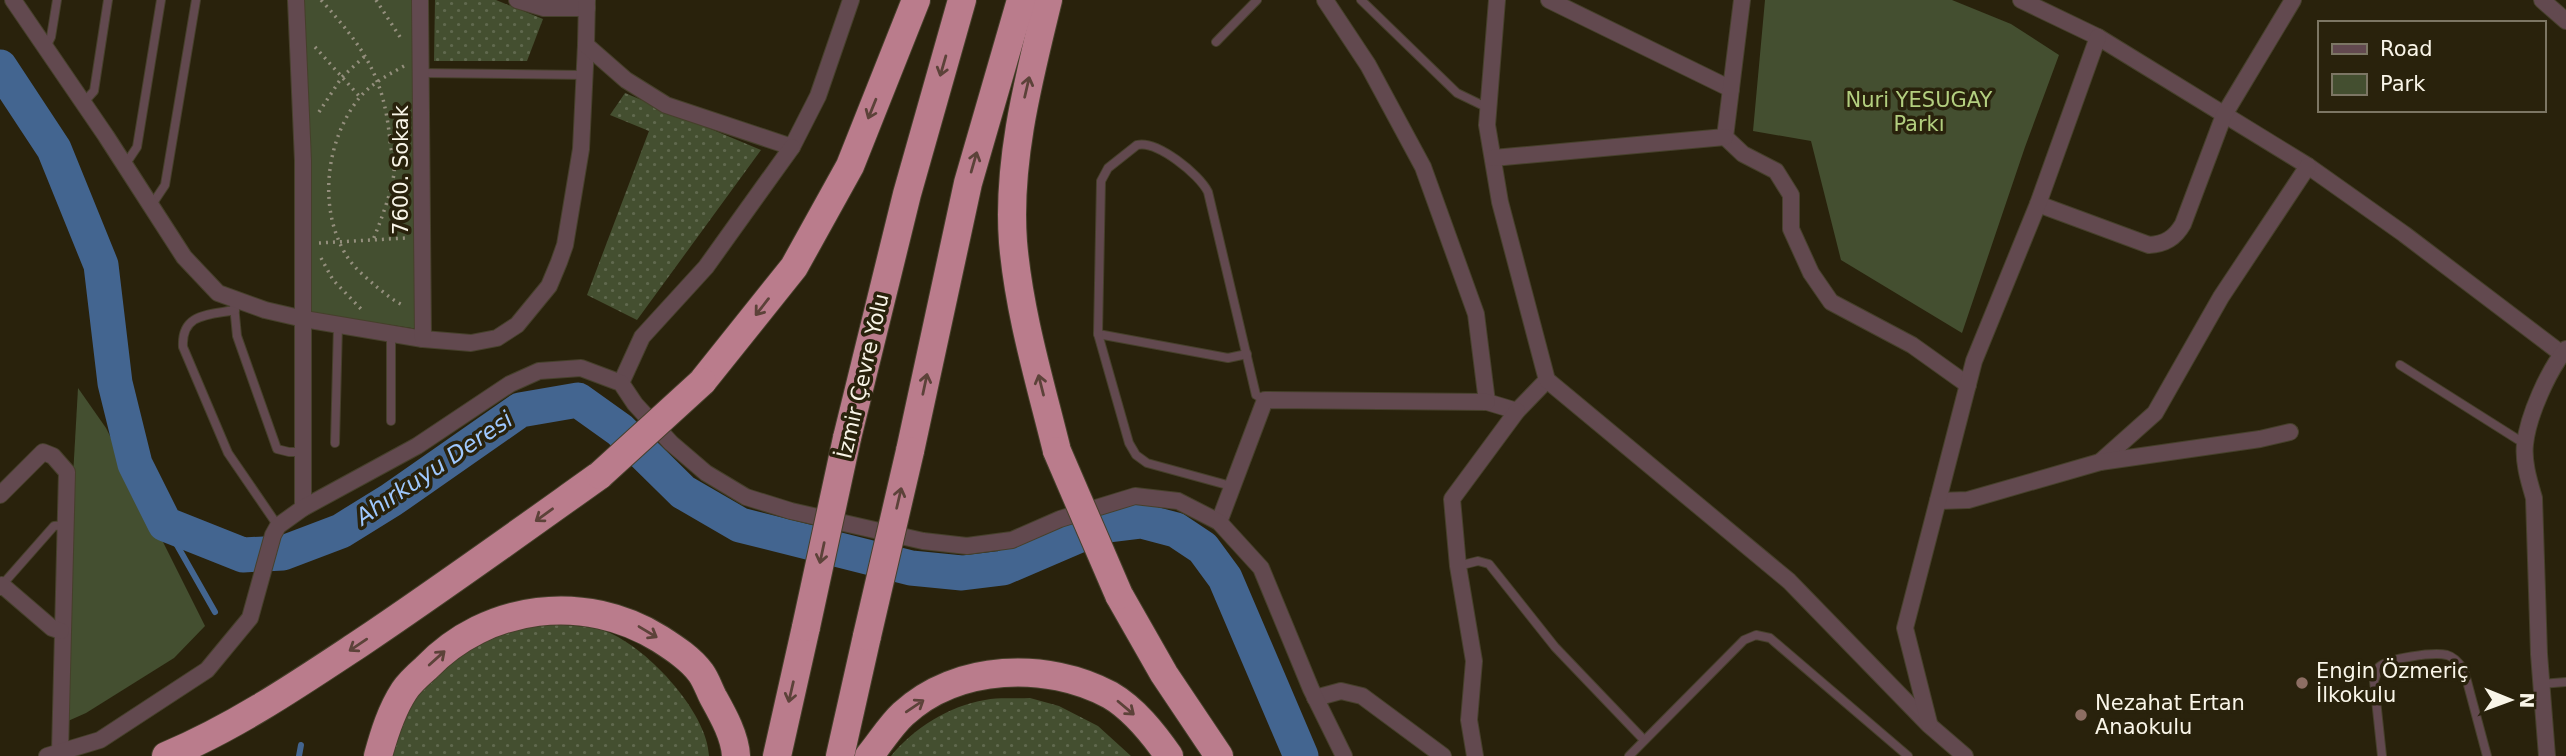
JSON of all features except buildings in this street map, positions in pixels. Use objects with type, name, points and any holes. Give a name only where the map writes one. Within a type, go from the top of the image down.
[{"type":"highway","points":[[166,756],[211,735],[318,671],[443,588],[600,475],[702,382],[794,267],[850,166],[916,0]]},
{"type":"highway","name":"İzmir Çevre Yolu","points":[[777,756],[847,438],[906,194],[962,0]]},
{"type":"highway","points":[[840,756],[968,183],[1021,0]]},
{"type":"highway","points":[[1048,0],[1024,100],[1015,168],[1013,241],[1024,316],[1056,451],[1119,595],[1164,674],[1219,756]]},
{"type":"highway","points":[[378,756],[385,732],[404,690],[439,654],[474,631],[514,615],[558,610],[599,613],[640,626],[675,648],[700,671],[719,706],[735,745],[736,756]]},
{"type":"highway","points":[[869,756],[903,714],[931,694],[954,683],[994,674],[1031,672],[1076,680],[1111,696],[1150,728],[1170,756]]},
{"type":"street","points":[[13,0],[184,257],[218,293],[234,304],[304,319],[423,339],[471,343],[497,338],[517,325],[549,286],[565,245],[581,149],[587,4],[544,8],[516,0]]},
{"type":"street","points":[[296,0],[303,161],[303,508]]},
{"type":"street","name":"7600. Sokak","points":[[420,0],[418,66],[423,339]]},
{"type":"street","points":[[621,383],[642,337],[706,267],[792,147],[818,96],[851,0]]},
{"type":"street","points":[[1325,0],[1368,65],[1423,167],[1476,314],[1487,402]]},
{"type":"street","points":[[1497,0],[1487,125],[1500,202],[1547,380],[1789,581],[1929,725],[1965,756]]},
{"type":"street","points":[[1549,0],[1731,89]]},
{"type":"street","points":[[1725,137],[1742,0]]},
{"type":"street","points":[[2038,204],[2149,245],[2165,242],[2178,232],[2224,115],[2293,0]]},
{"type":"street","points":[[2542,0],[2566,21]]},
{"type":"street","points":[[2031,2],[2098,37],[2308,166],[2564,352],[2542,386],[2525,444],[2527,474],[2534,498],[2541,684],[2547,756]]},
{"type":"street","points":[[1929,725],[1905,628],[1974,361],[2038,204],[2098,37]]},
{"type":"street","points":[[586,46],[626,80],[666,104],[792,147]]},
{"type":"street","points":[[1493,158],[1725,137],[1743,154],[1776,171],[1791,195],[1791,229],[1811,273],[1831,302],[1912,345],[1968,385]]},
{"type":"street","points":[[2100,462],[2155,413],[2221,297],[2308,166]]},
{"type":"street","points":[[0,495],[43,452],[53,456],[67,472],[53,754],[100,740],[207,670],[250,618],[275,530],[303,508],[417,446],[510,384],[538,371],[581,368],[621,383],[635,404],[671,443],[706,473],[746,497],[791,511],[923,541],[967,546],[1012,540],[1059,519],[1135,496],[1178,501],[1219,522],[1261,568],[1315,698],[1344,756]]},
{"type":"street","points":[[1475,756],[1469,720],[1474,662],[1458,566],[1452,499],[1517,411],[1547,380]]},
{"type":"street","points":[[1219,522],[1265,400],[1487,402],[1517,411]]},
{"type":"street","points":[[1938,501],[1968,500],[2100,462],[2260,439],[2290,432]]},
{"type":"street","points":[[1,586],[52,628],[61,631]]},
{"type":"street","points":[[1315,698],[1341,691],[1362,696],[1443,756]]},
{"type":"lane","points":[[46,47],[51,37],[57,0]]},
{"type":"lane","points":[[83,103],[94,91],[108,0]]},
{"type":"lane","points":[[125,165],[136,147],[161,0]]},
{"type":"lane","points":[[151,206],[164,185],[196,0]]},
{"type":"lane","points":[[1216,41],[1257,0]]},
{"type":"lane","points":[[1361,0],[1457,93],[1488,108]]},
{"type":"lane","points":[[418,66],[584,75]]},
{"type":"lane","points":[[1231,486],[1147,463],[1136,455],[1129,443],[1098,334],[1101,181],[1108,168],[1132,147],[1147,144],[1197,176],[1209,192],[1256,395],[1265,400]]},
{"type":"lane","points":[[275,530],[228,453],[183,346],[184,330],[193,319],[234,304],[237,336],[277,449],[303,452]]},
{"type":"lane","points":[[335,443],[338,325]]},
{"type":"lane","points":[[391,334],[391,421]]},
{"type":"lane","points":[[1098,334],[1228,358],[1247,354]]},
{"type":"lane","points":[[2400,365],[2525,444]]},
{"type":"lane","points":[[1,586],[54,526],[66,525]]},
{"type":"lane","points":[[1458,566],[1478,561],[1489,564],[1555,647],[1644,740]]},
{"type":"lane","points":[[1629,756],[1744,640],[1756,635],[1763,635],[1781,647],[1908,756]]},
{"type":"lane","points":[[2382,756],[2374,681],[2379,667],[2391,660],[2444,655],[2455,659],[2464,670],[2487,756]]},
{"type":"lane","points":[[2541,684],[2566,682]]},
{"type":"path","points":[[321,0],[355,38],[378,80],[388,113],[394,173],[373,240]]},
{"type":"path","points":[[376,0],[408,49]]},
{"type":"path","points":[[311,43],[360,97]]},
{"type":"path","points":[[318,116],[322,105],[342,77],[365,56]]},
{"type":"path","points":[[407,306],[397,302],[365,277],[349,259],[340,243],[332,220],[331,161],[340,132],[360,97],[378,80],[418,66]]},
{"type":"path","points":[[309,243],[423,238]]},
{"type":"path","points":[[318,253],[333,279],[363,311],[350,308]]},
{"type":"green space","points":[[297,0],[417,0],[418,329],[299,311]]},
{"type":"green space","points":[[435,0],[496,0],[543,19],[527,61],[434,61]]},
{"type":"green space","name":"Nuri YESUGAY Parkı","points":[[1765,0],[1952,0],[2011,24],[2059,55],[1962,333],[1841,260],[1811,141],[1753,131]]},
{"type":"green space","points":[[625,93],[761,150],[637,320],[587,295],[649,131],[610,115]]},
{"type":"green space","points":[[78,388],[106,428],[205,626],[174,658],[86,713],[68,721],[73,476]]},
{"type":"green space","points":[[554,624],[602,630],[619,637],[654,664],[686,700],[698,720],[706,738],[709,756],[389,756],[414,694],[449,663],[503,627]]},
{"type":"green space","points":[[1030,698],[1059,706],[1098,726],[1131,756],[891,756],[910,736],[958,707],[990,699]]},
{"type":"waterway","name":"Ahırkuyu Deresi","points":[[0,67],[54,149],[101,265],[115,383],[135,464],[165,524],[243,555],[283,553],[341,531],[391,500],[520,410],[578,400],[620,430],[683,492],[740,525],[911,568],[962,573],[1003,568],[1101,526],[1142,521],[1176,530],[1203,548],[1225,578],[1301,756]]},
{"type":"waterway","points":[[165,524],[215,612]]},
{"type":"waterway","points":[[299,756],[301,745]]},
{"type":"place","name":"Engin Özmeriç İlkokulu","points":[[2302,683]]},
{"type":"place","name":"Nezahat Ertan Anaokulu","points":[[2081,715]]}]
